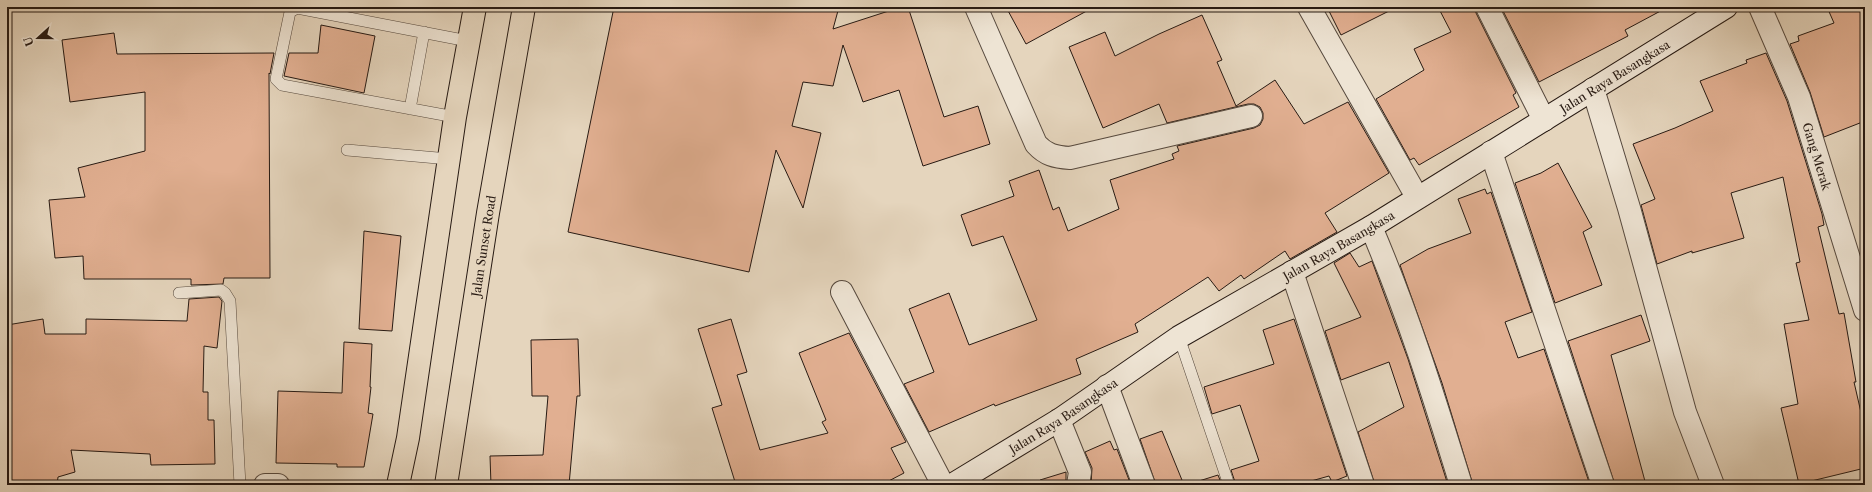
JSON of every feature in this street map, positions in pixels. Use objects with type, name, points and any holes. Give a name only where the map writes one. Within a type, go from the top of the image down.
[{"type":"highway","points":[[398,485],[408,438],[450,160],[455,117],[475,7]]},
{"type":"highway","name":"Jalan Sunset Road","points":[[446,485],[488,213],[524,7]]},
{"type":"street","points":[[976,7],[1036,144],[1043,152],[1055,157],[1070,158],[1251,116]]},
{"type":"street","points":[[1310,7],[1418,197]]},
{"type":"street","points":[[1487,7],[1544,120]]},
{"type":"street","name":"Jalan Raya Basangkasa","points":[[952,485],[1059,420],[1178,337],[1371,227],[1726,7]]},
{"type":"street","name":"Gang Merak","points":[[1760,7],[1799,97],[1865,310]]},
{"type":"street","points":[[1593,89],[1629,208],[1685,412],[1713,485]]},
{"type":"street","points":[[1492,152],[1603,485]]},
{"type":"street","points":[[1371,227],[1391,274],[1418,349],[1461,485]]},
{"type":"street","points":[[1292,272],[1363,485]]},
{"type":"street","points":[[842,292],[943,485]]},
{"type":"street","points":[[1107,386],[1144,485]]},
{"type":"street","points":[[1059,420],[1080,472],[1078,485]]},
{"type":"street","points":[[264,485],[278,485]]},
{"type":"lane","points":[[455,117],[410,110],[282,85],[276,79],[290,12],[297,8],[468,41]]},
{"type":"lane","points":[[410,110],[424,32]]},
{"type":"lane","points":[[348,150],[450,160]]},
{"type":"lane","points":[[179,293],[221,290],[230,301],[240,485]]},
{"type":"lane","points":[[1178,337],[1229,485]]},
{"type":"building","points":[[614,7],[839,7],[833,29],[901,7],[908,7],[944,117],[978,106],[990,144],[923,166],[899,90],[863,102],[843,45],[833,86],[803,82],[792,126],[821,133],[803,208],[776,150],[749,272],[568,232]]},
{"type":"building","points":[[1006,7],[1094,7],[1026,44]]},
{"type":"building","points":[[1327,7],[1397,7],[1341,35]]},
{"type":"building","points":[[1438,7],[1475,7],[1476,13],[1516,93],[1513,95],[1519,107],[1419,165],[1414,158],[1410,160],[1376,99],[1424,70],[1414,49],[1451,32]]},
{"type":"building","points":[[1501,7],[1668,7],[1625,30],[1628,36],[1539,82]]},
{"type":"building","points":[[1827,7],[1865,7],[1865,121],[1824,137],[1810,92],[1790,44],[1799,41],[1798,36],[1834,23]]},
{"type":"building","points":[[1202,15],[1222,60],[1217,62],[1236,106],[1275,80],[1304,124],[1348,102],[1389,173],[1325,213],[1337,232],[1290,259],[1285,251],[1244,279],[1241,275],[1219,291],[1208,277],[1135,324],[1138,332],[1076,359],[1081,374],[995,406],[994,404],[929,432],[904,384],[934,372],[909,309],[949,293],[969,345],[1037,320],[1003,236],[972,246],[961,215],[1014,196],[1009,181],[1039,170],[1053,210],[1059,207],[1068,231],[1119,209],[1110,180],[1174,159],[1172,154],[1179,151],[1177,146],[1254,128],[1260,125],[1263,119],[1263,113],[1260,107],[1254,104],[1248,104],[1167,123],[1159,104],[1103,128],[1069,47],[1105,32],[1115,56]]},
{"type":"building","points":[[321,25],[375,36],[364,93],[284,76],[289,53],[318,53]]},
{"type":"building","points":[[114,33],[117,54],[274,53],[270,74],[269,73],[270,278],[224,278],[223,284],[191,285],[191,279],[84,279],[83,256],[55,258],[49,200],[85,197],[78,168],[145,151],[145,92],[70,102],[62,40]]},
{"type":"building","points":[[1766,53],[1787,101],[1822,214],[1824,225],[1818,227],[1839,314],[1844,313],[1856,382],[1854,382],[1865,430],[1865,468],[1799,484],[1781,408],[1798,404],[1784,324],[1809,320],[1796,263],[1800,262],[1783,177],[1731,193],[1744,238],[1692,253],[1692,251],[1657,264],[1641,205],[1655,199],[1633,144],[1675,128],[1713,111],[1700,81],[1747,63],[1746,60]]},
{"type":"building","points":[[1558,163],[1592,227],[1583,232],[1602,285],[1555,303],[1515,183],[1541,173]]},
{"type":"building","points":[[1485,189],[1487,194],[1491,192],[1532,312],[1505,322],[1518,358],[1544,349],[1590,485],[1473,485],[1442,383],[1400,265],[1428,249],[1471,233],[1458,199]]},
{"type":"building","points":[[364,231],[401,236],[392,331],[359,329]]},
{"type":"building","points":[[1350,253],[1359,267],[1372,261],[1408,359],[1448,485],[1375,485],[1358,432],[1404,407],[1389,362],[1341,380],[1325,331],[1361,317],[1334,263]]},
{"type":"building","points":[[219,297],[222,301],[217,348],[204,346],[203,392],[208,392],[208,420],[214,420],[215,464],[151,465],[150,454],[71,450],[75,472],[58,477],[57,485],[7,485],[7,325],[43,319],[45,334],[86,334],[86,319],[187,321],[189,299]]},
{"type":"building","points":[[1641,315],[1650,341],[1611,355],[1646,485],[1615,485],[1568,341]]},
{"type":"building","points":[[731,319],[747,372],[737,375],[760,450],[828,433],[822,422],[826,420],[799,353],[849,333],[906,442],[891,448],[904,473],[881,485],[736,485],[712,408],[722,405],[698,329]]},
{"type":"building","points":[[1294,319],[1347,476],[1332,482],[1329,476],[1297,485],[1236,485],[1231,470],[1259,461],[1240,405],[1212,414],[1204,387],[1274,364],[1263,330]]},
{"type":"building","points":[[578,339],[580,396],[577,396],[569,485],[491,485],[490,456],[543,455],[548,396],[532,396],[531,340]]},
{"type":"building","points":[[344,342],[372,344],[371,387],[368,413],[373,414],[364,467],[337,467],[337,464],[276,463],[278,391],[342,393]]},
{"type":"building","points":[[1162,431],[1184,485],[1156,485],[1140,439]]},
{"type":"building","points":[[1110,441],[1114,450],[1117,449],[1131,485],[1091,485],[1092,468],[1085,452]]},
{"type":"building","points":[[1066,472],[1066,485],[1040,485],[1040,480]]},
{"type":"building","points":[[1218,475],[1222,485],[1199,485],[1199,481]]}]
